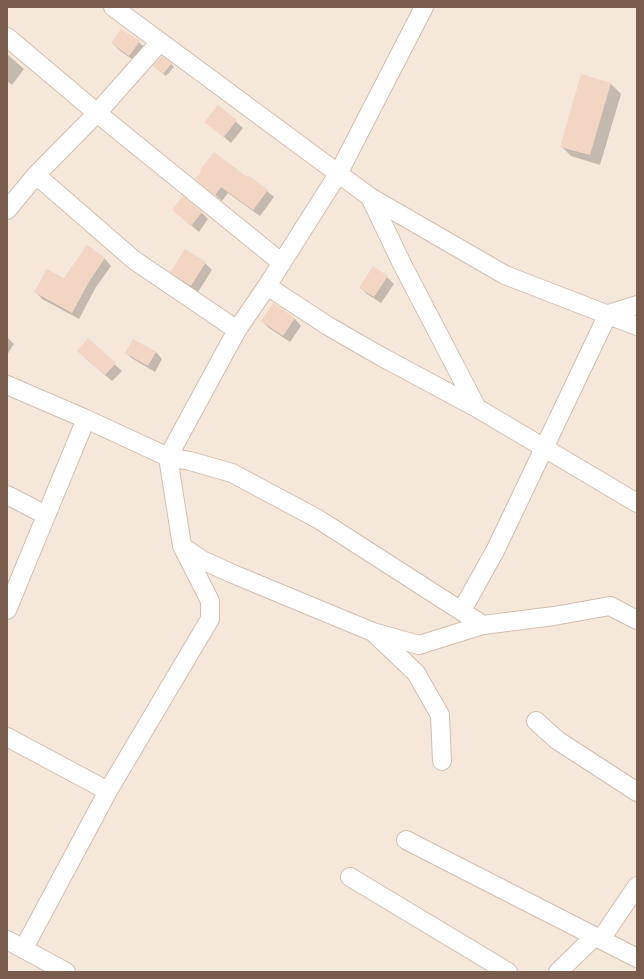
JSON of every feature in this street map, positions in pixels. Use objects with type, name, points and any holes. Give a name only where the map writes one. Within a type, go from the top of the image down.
[{"type":"street","points":[[113,7],[370,197],[505,276],[637,326]]},
{"type":"street","points":[[24,948],[108,791],[210,619],[210,601],[182,546],[168,457],[238,330],[338,174],[424,7]]},
{"type":"street","points":[[7,37],[97,113],[282,263]]},
{"type":"street","points":[[7,210],[36,175],[97,113],[160,42]]},
{"type":"street","points":[[36,175],[134,260],[238,330]]},
{"type":"street","points":[[370,197],[402,264],[477,408]]},
{"type":"street","points":[[267,286],[328,326],[544,446],[637,503]]},
{"type":"street","points":[[462,610],[495,551],[608,314],[637,305]]},
{"type":"street","points":[[7,385],[86,419],[168,457],[190,461],[232,474],[318,519],[484,624]]},
{"type":"street","points":[[7,610],[86,419]]},
{"type":"street","points":[[7,494],[46,515]]},
{"type":"street","points":[[182,546],[202,560],[232,574],[373,632],[419,645],[484,624],[554,616],[610,606],[637,620]]},
{"type":"street","points":[[373,632],[416,673],[440,715],[442,761]]},
{"type":"street","points":[[536,721],[557,740],[637,792]]},
{"type":"street","points":[[7,737],[108,791]]},
{"type":"street","points":[[406,840],[637,958]]},
{"type":"street","points":[[350,877],[508,972]]},
{"type":"street","points":[[558,972],[598,937],[637,886]]},
{"type":"street","points":[[7,940],[66,972]]},
{"type":"shaded area","points":[[7,7],[637,7],[637,972],[7,972]]},
{"type":"building","points":[[121,29],[140,41],[129,56],[111,43]]},
{"type":"building","points":[[162,56],[172,63],[163,74],[153,66]]},
{"type":"building","points":[[581,74],[611,83],[590,155],[560,147]]},
{"type":"building","points":[[218,105],[237,120],[224,137],[204,122]]},
{"type":"building","points":[[214,152],[247,177],[248,175],[268,190],[253,210],[221,187],[215,195],[195,179]]},
{"type":"building","points":[[183,196],[202,212],[191,226],[172,210]]},
{"type":"building","points":[[87,245],[105,258],[90,280],[72,313],[34,292],[47,269],[64,278]]},
{"type":"building","points":[[185,249],[206,262],[191,286],[170,272]]},
{"type":"building","points":[[373,266],[388,276],[374,297],[359,288]]},
{"type":"building","points":[[273,303],[295,318],[283,336],[261,321]]},
{"type":"building","points":[[88,338],[116,363],[105,375],[77,351]]},
{"type":"building","points":[[133,339],[156,352],[148,366],[125,353]]}]
